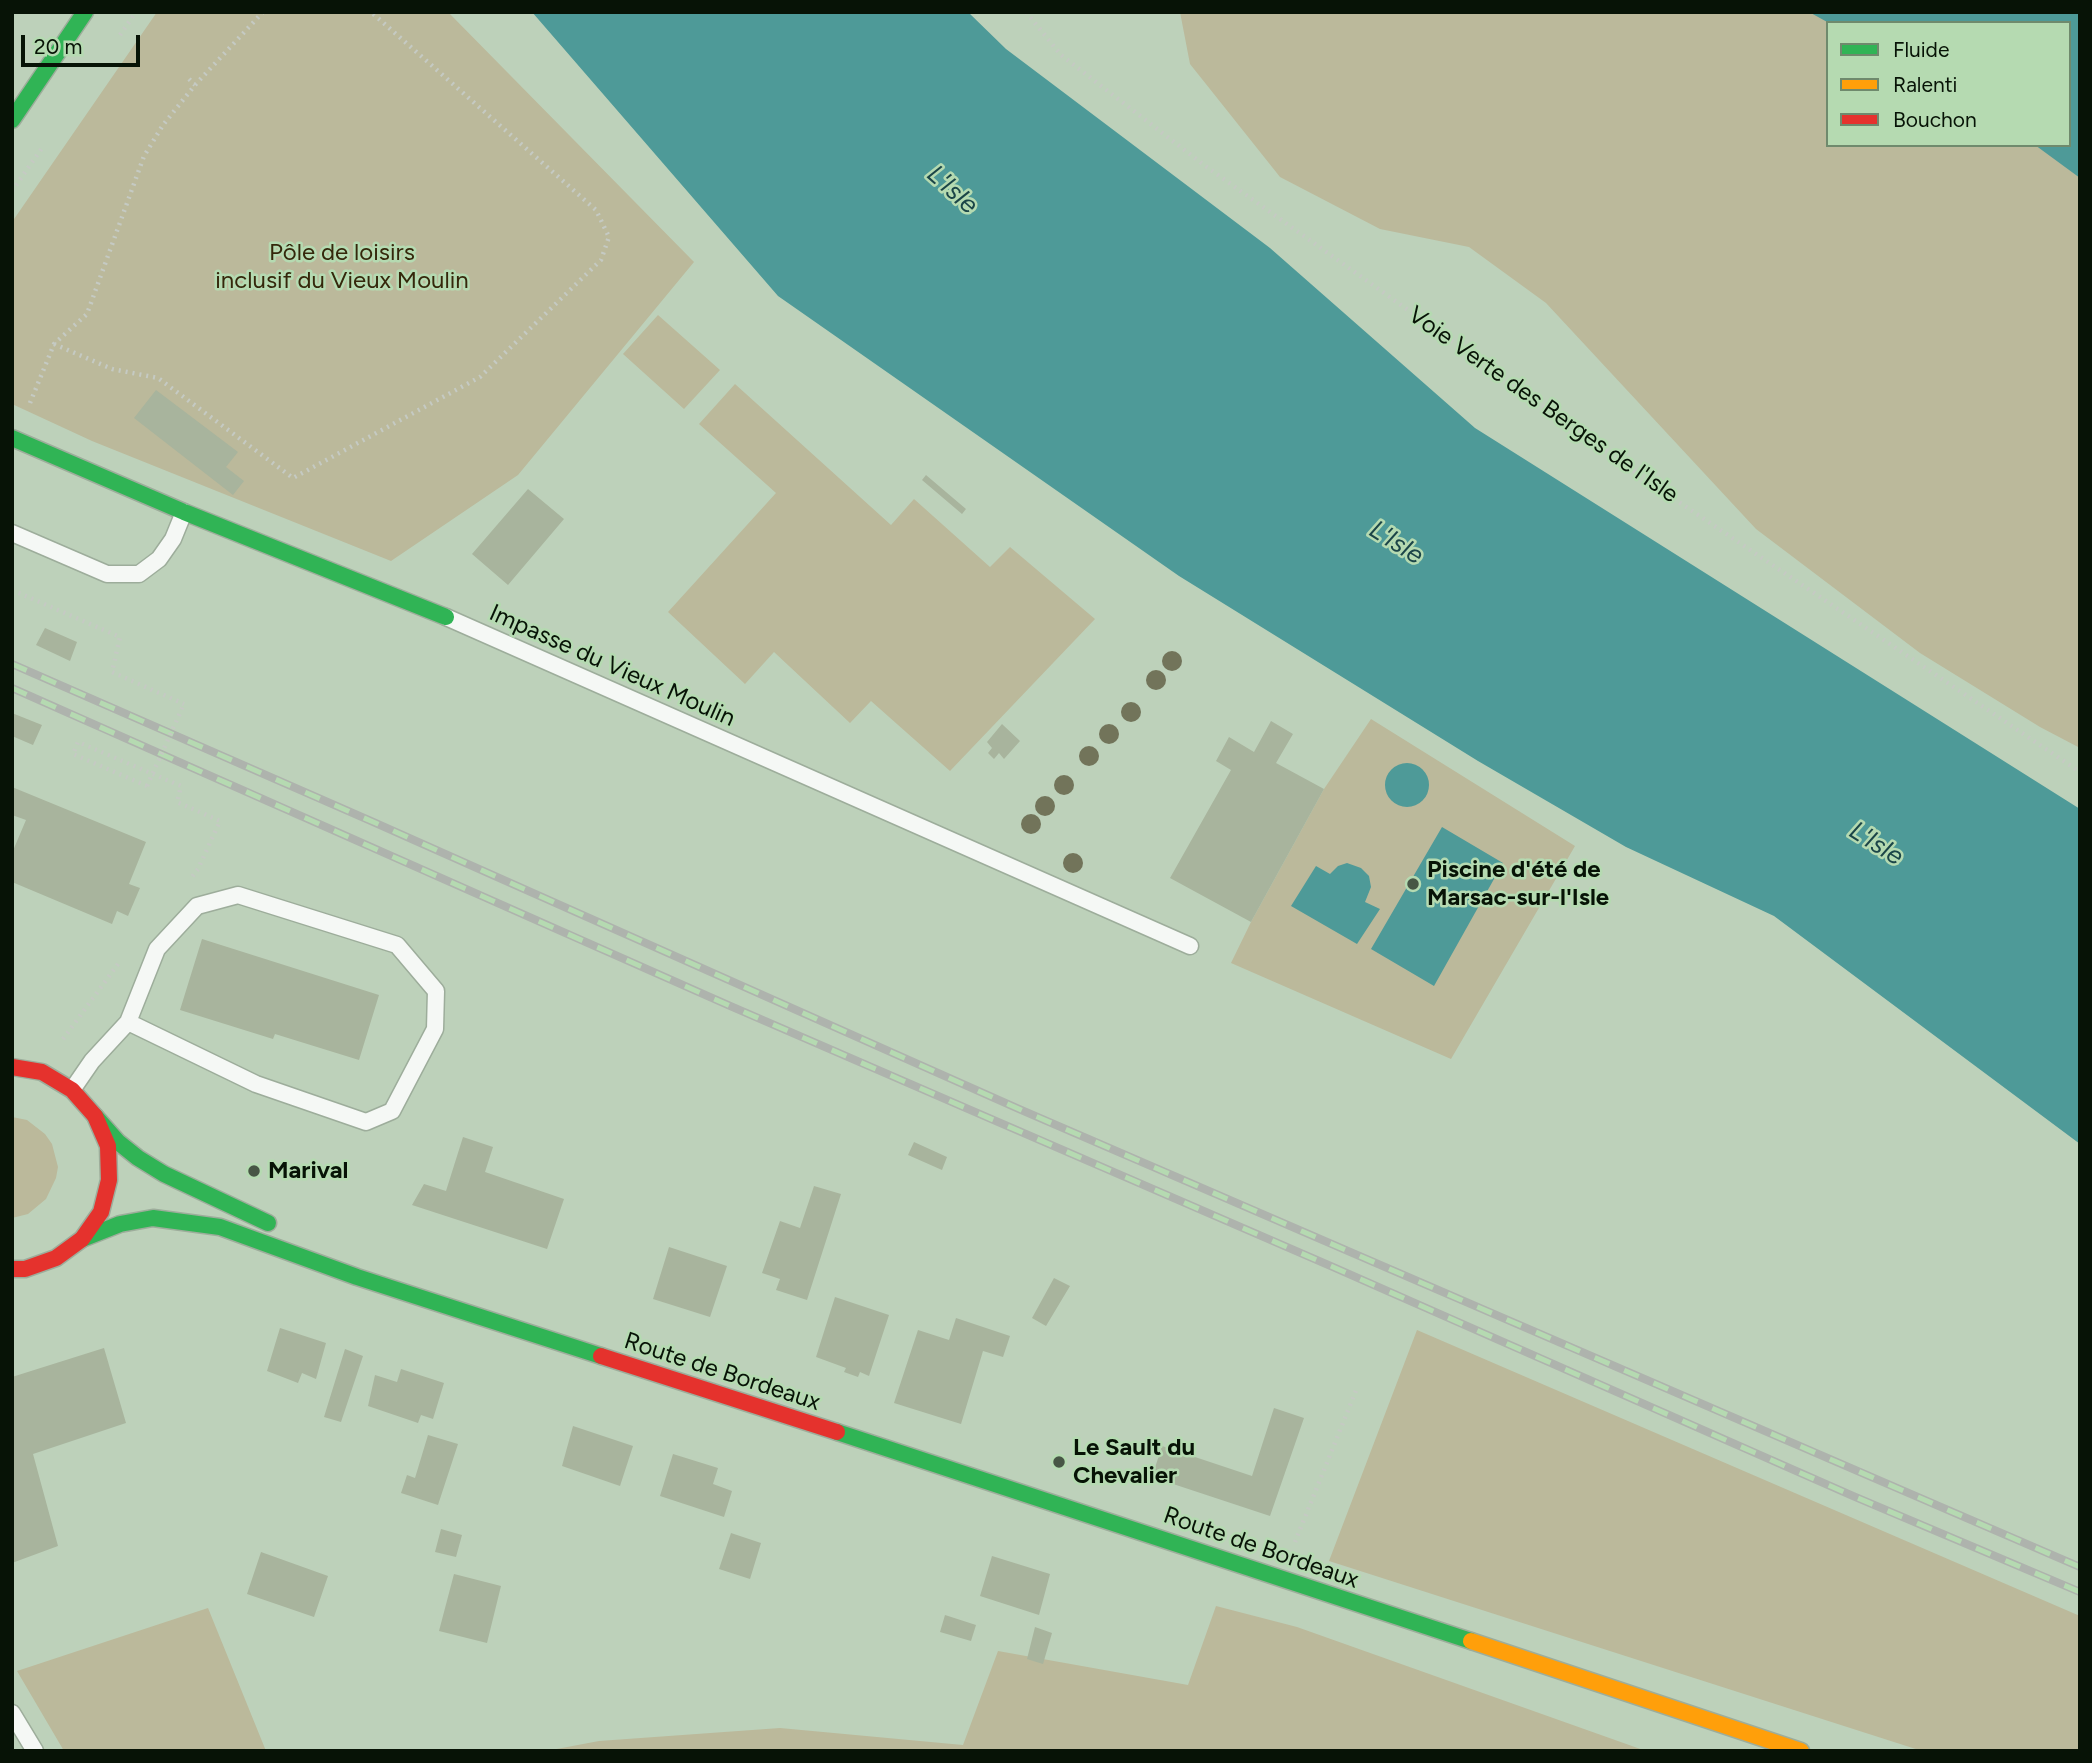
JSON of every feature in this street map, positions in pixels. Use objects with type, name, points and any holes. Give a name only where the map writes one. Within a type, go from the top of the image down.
[{"type":"main road","points":[[12,120],[85,12]]},
{"type":"main road","name":"Impasse du Vieux Moulin","points":[[14,439],[184,512],[446,617]]},
{"type":"main road","points":[[12,1067],[42,1072],[72,1090],[118,1142],[164,1174],[281,1229]]},
{"type":"main road","points":[[12,1269],[25,1269],[56,1258],[82,1239],[101,1212],[109,1180],[108,1146],[95,1116]]},
{"type":"main road","name":"Route de Bordeaux","points":[[82,1239],[120,1224],[153,1218],[220,1227],[357,1277],[1045,1499],[1801,1751]]},
{"type":"main road","name":"Route de Bordeaux","points":[[303,1240],[427,1300]]},
{"type":"lane","points":[[12,533],[107,574],[139,574],[159,559],[173,539],[184,512]]},
{"type":"lane","name":"Impasse du Vieux Moulin","points":[[446,617],[1190,946]]},
{"type":"lane","points":[[72,1090],[92,1061],[128,1022],[157,949],[197,906],[238,895],[397,945],[436,991],[435,1029],[392,1111],[366,1122],[256,1084],[128,1022]]},
{"type":"lane","points":[[12,1713],[35,1751]]},
{"type":"path","points":[[14,439],[54,344],[87,314],[123,207],[144,156],[163,125],[195,85],[264,12]]},
{"type":"path","points":[[54,344],[112,369],[158,378],[293,478],[480,377],[601,260],[609,237],[596,210],[371,12]]},
{"type":"path","name":"Voie Verte des Berges de l'Isle","points":[[1026,12],[1061,55],[1204,165],[1667,494],[2080,772]]},
{"type":"path","points":[[189,79],[195,85]]},
{"type":"path","points":[[497,351],[502,356]]},
{"type":"path","points":[[12,590],[120,637],[112,672],[184,704],[147,786],[73,754],[78,742],[181,786],[177,802],[220,821],[198,869],[190,879]]},
{"type":"path","points":[[61,1042],[124,958]]},
{"type":"path","points":[[1281,1579],[1357,1388]]},
{"type":"green space","name":"Pôle de loisirs inclusif du Vieux Moulin","points":[[157,12],[448,12],[694,262],[518,475],[391,561],[92,441],[12,404],[12,222]]},
{"type":"green space","points":[[1180,12],[2080,12],[2080,748],[2040,727],[1920,653],[1756,529],[1546,303],[1469,247],[1380,229],[1280,177],[1190,64]]},
{"type":"green space","points":[[658,315],[720,370],[684,409],[623,354]]},
{"type":"green space","points":[[735,384],[891,525],[914,499],[990,567],[1010,547],[1095,619],[950,771],[871,701],[850,723],[774,652],[745,684],[668,612],[776,493],[699,424]]},
{"type":"green space","name":"Piscine d'été de Marsac-sur-l'Isle","points":[[1371,719],[1575,846],[1451,1059],[1231,963],[1324,789]]},
{"type":"green space","points":[[12,1117],[27,1120],[45,1134],[52,1144],[58,1167],[46,1199],[28,1214],[12,1218]]},
{"type":"green space","points":[[1417,1330],[2080,1616],[2080,1751],[1922,1751],[1329,1561]]},
{"type":"green space","points":[[1216,1606],[1297,1627],[1646,1751],[546,1751],[599,1741],[780,1728],[963,1745],[998,1651],[1188,1685]]},
{"type":"green space","points":[[208,1608],[266,1751],[64,1751],[17,1671]]},
{"type":"water","name":"L'Isle","points":[[532,12],[968,12],[1006,49],[1270,248],[1475,428],[2080,809],[2080,1144],[1774,916],[1626,847],[1478,761],[1179,576],[778,296]]},
{"type":"water","points":[[1809,12],[2080,12],[2080,178],[2038,147],[2071,147],[2071,21],[1826,21]]},
{"type":"water","points":[[1407,763],[1422,770],[1429,785],[1422,800],[1407,807],[1392,800],[1385,785],[1392,770]]},
{"type":"water","points":[[1442,827],[1503,863],[1434,986],[1371,949]]},
{"type":"water","points":[[1347,863],[1361,868],[1369,876],[1371,887],[1365,902],[1380,909],[1357,944],[1291,906],[1316,866],[1330,874],[1338,866]]},
{"type":"building","points":[[156,390],[238,452],[226,467],[244,481],[233,495],[134,418]]},
{"type":"building","points":[[926,475],[966,509],[962,514],[922,480]]},
{"type":"building","points":[[528,489],[564,519],[508,585],[472,554]]},
{"type":"building","points":[[45,628],[77,642],[70,661],[36,645]]},
{"type":"building","points":[[12,713],[42,725],[33,745],[12,736]]},
{"type":"building","points":[[1271,721],[1293,734],[1276,763],[1324,789],[1251,922],[1170,878],[1231,770],[1216,761],[1229,737],[1254,752]]},
{"type":"building","points":[[1002,724],[1020,741],[1004,759],[999,753],[994,759],[988,753],[992,748],[987,742]]},
{"type":"building","points":[[12,787],[146,842],[129,884],[140,888],[128,916],[117,911],[112,924],[12,882],[12,853],[26,820],[12,815]]},
{"type":"building","points":[[202,939],[379,995],[359,1060],[275,1034],[273,1039],[180,1010]]},
{"type":"building","points":[[463,1137],[493,1147],[485,1172],[564,1199],[547,1249],[412,1205],[424,1184],[446,1191]]},
{"type":"building","points":[[914,1142],[947,1157],[942,1170],[908,1155]]},
{"type":"building","points":[[814,1186],[841,1194],[807,1300],[776,1290],[780,1279],[762,1273],[780,1221],[800,1228]]},
{"type":"building","points":[[669,1247],[727,1266],[710,1317],[653,1299]]},
{"type":"building","points":[[1054,1278],[1070,1286],[1046,1326],[1032,1318]]},
{"type":"building","points":[[835,1297],[889,1315],[869,1376],[860,1372],[858,1377],[844,1372],[846,1368],[816,1357]]},
{"type":"building","points":[[956,1318],[1010,1336],[1003,1357],[983,1351],[961,1424],[894,1403],[918,1330],[949,1340]]},
{"type":"building","points":[[280,1328],[326,1343],[316,1379],[302,1373],[298,1383],[267,1371]]},
{"type":"building","points":[[104,1348],[126,1423],[33,1454],[58,1546],[12,1563],[12,1377]]},
{"type":"building","points":[[345,1349],[363,1356],[341,1422],[324,1417]]},
{"type":"building","points":[[401,1369],[444,1383],[433,1419],[421,1415],[418,1423],[368,1406],[375,1375],[397,1382]]},
{"type":"building","points":[[1274,1408],[1304,1418],[1270,1516],[1152,1477],[1162,1446],[1252,1476]]},
{"type":"building","points":[[573,1426],[633,1446],[620,1486],[562,1466]]},
{"type":"building","points":[[428,1435],[458,1444],[438,1505],[401,1493],[407,1475],[415,1478]]},
{"type":"building","points":[[673,1454],[718,1468],[713,1484],[732,1491],[724,1517],[660,1496]]},
{"type":"building","points":[[441,1529],[462,1535],[456,1557],[435,1552]]},
{"type":"building","points":[[731,1533],[761,1543],[750,1579],[719,1569]]},
{"type":"building","points":[[261,1552],[328,1576],[314,1617],[247,1594]]},
{"type":"building","points":[[992,1556],[1050,1574],[1039,1615],[980,1596]]},
{"type":"building","points":[[454,1574],[501,1586],[487,1643],[439,1631]]},
{"type":"building","points":[[945,1615],[976,1625],[971,1641],[940,1632]]},
{"type":"building","points":[[1035,1627],[1052,1633],[1043,1664],[1027,1659]]},
{"type":"railway","points":[[12,664],[1019,1109],[2080,1567]]},
{"type":"railway","points":[[12,688],[728,1005],[1853,1496],[2080,1592]]},
{"type":"traffic: fast","points":[[12,120],[85,12]]},
{"type":"traffic: fast","points":[[12,438],[184,512],[446,617]]},
{"type":"traffic: fast","points":[[95,1116],[118,1142],[138,1158],[164,1174],[268,1223]]},
{"type":"traffic: fast","points":[[82,1239],[120,1224],[153,1218],[220,1227],[357,1277],[601,1356]]},
{"type":"traffic: fast","points":[[837,1432],[1471,1641]]},
{"type":"traffic: slow","points":[[1471,1641],[1801,1751]]},
{"type":"traffic: jam","points":[[12,1067],[42,1072],[72,1090],[95,1116],[108,1146],[109,1180],[101,1212],[82,1239],[56,1258],[25,1269],[12,1269]]},
{"type":"traffic: jam","points":[[601,1356],[837,1432]]},
{"type":"place","name":"Piscine d'été de Marsac-sur-l'Isle","points":[[1413,884]]},
{"type":"place","name":"Marival","points":[[254,1171]]},
{"type":"place","name":"Le Sault du Chevalier","points":[[1059,1462]]}]
